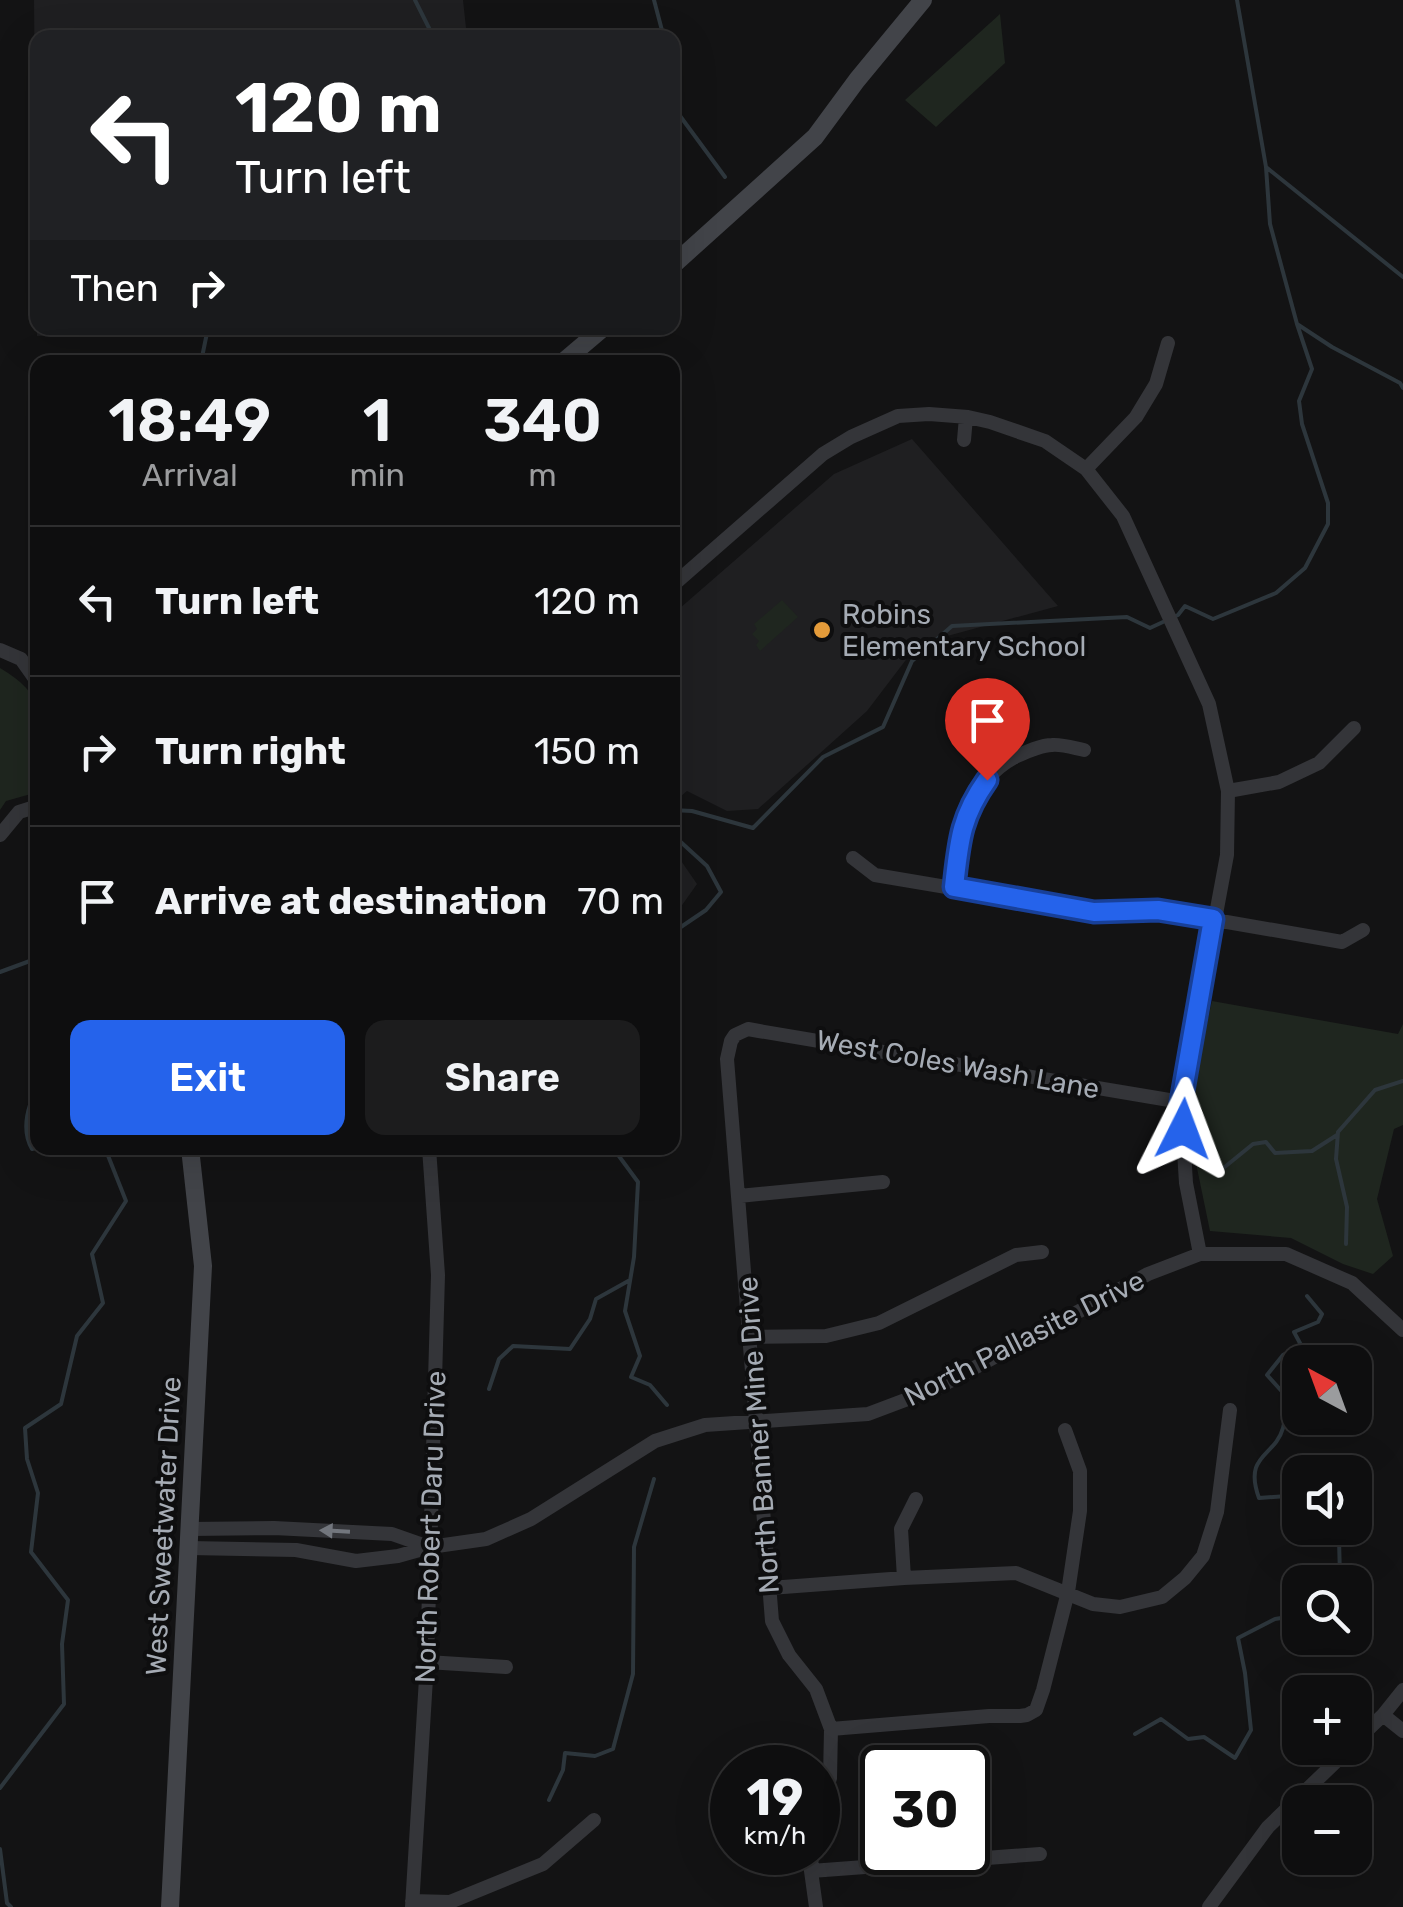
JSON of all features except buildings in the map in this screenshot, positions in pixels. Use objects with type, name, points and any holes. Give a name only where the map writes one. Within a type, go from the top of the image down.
[{"type":"street","points":[[680,259],[814,137],[923,0]]},
{"type":"street","points":[[571,355],[595,335]]},
{"type":"street","points":[[1086,469],[1136,417],[1156,384],[1168,343]]},
{"type":"street","points":[[680,579],[822,454],[898,416],[966,417],[990,422],[1045,441],[1086,469],[1123,516],[1209,704],[1228,791],[1227,855],[1181,1102],[1186,1183],[1200,1254],[1286,1254],[1352,1283],[1403,1330]]},
{"type":"street","points":[[964,440],[966,417]]},
{"type":"street","points":[[0,650],[22,659],[30,671]]},
{"type":"street","points":[[1228,791],[1280,782],[1319,763],[1354,728]]},
{"type":"street","points":[[954,887],[961,831],[970,803],[987,780],[1004,763],[1053,744],[1084,750]]},
{"type":"street","points":[[0,835],[19,812],[30,809]]},
{"type":"street","points":[[853,858],[874,875],[1094,912],[1158,910],[1342,942],[1364,930]]},
{"type":"street","name":"West Coles Wash Lane","points":[[732,1032],[759,1031],[1181,1102]]},
{"type":"street","name":"North Banner Mine Drive","points":[[732,1032],[727,1059],[772,1621],[788,1655],[816,1689],[831,1730],[831,1745]]},
{"type":"street","name":"West Sweetwater Drive","points":[[170,1907],[203,1266],[191,1155]]},
{"type":"street","name":"North Robert Daru Drive","points":[[412,1904],[426,1662],[438,1276],[429,1155]]},
{"type":"street","points":[[740,1196],[882,1182]]},
{"type":"street","points":[[750,1337],[826,1336],[879,1323],[1016,1255],[1042,1252]]},
{"type":"street","name":"North Pallasite Drive","points":[[190,1538],[356,1561],[486,1539],[531,1518],[654,1441],[705,1425],[868,1414],[937,1388],[1148,1274],[1200,1254]]},
{"type":"street","points":[[770,1588],[1016,1573],[1093,1604],[1120,1607],[1162,1597],[1204,1556],[1216,1512],[1230,1410]]},
{"type":"street","points":[[831,1730],[1020,1716],[1036,1710],[1068,1592],[1080,1511],[1080,1472],[1064,1430]]},
{"type":"street","points":[[904,1578],[901,1528],[916,1499]]},
{"type":"street","points":[[190,1538],[274,1528],[392,1534],[430,1548]]},
{"type":"street","points":[[426,1662],[506,1667]]},
{"type":"street","points":[[1372,1726],[1403,1690]]},
{"type":"street","points":[[1384,1714],[1403,1732]]},
{"type":"street","points":[[1209,1907],[1268,1827],[1332,1765]]},
{"type":"street","points":[[412,1904],[450,1902],[543,1864],[594,1820]]},
{"type":"street","points":[[840,1869],[1040,1854]]},
{"type":"street","points":[[812,1875],[816,1907]]},
{"type":"shaded area","points":[[34,0],[463,0],[466,30],[34,30]]},
{"type":"shaded area","points":[[1000,14],[1005,63],[936,127],[905,100]]},
{"type":"shaded area","name":"Robins Elementary School","points":[[912,439],[1058,606],[918,644],[867,711],[758,809],[727,811],[687,791],[680,797],[680,608],[834,474]]},
{"type":"shaded area","points":[[782,600],[798,617],[760,651],[756,645],[759,641],[752,634],[757,629],[754,624]]},
{"type":"shaded area","points":[[0,668],[30,693],[30,794],[6,801],[0,810]]},
{"type":"shaded area","points":[[680,859],[697,884],[680,908]]},
{"type":"shaded area","points":[[1212,1001],[1398,1034],[1403,1024],[1403,1125],[1394,1129],[1377,1199],[1393,1256],[1373,1274],[1291,1238],[1210,1231],[1191,1139],[1196,1072]]},
{"type":"waterway","points":[[415,0],[430,30]]},
{"type":"waterway","points":[[654,0],[662,30]]},
{"type":"waterway","points":[[1237,0],[1266,167],[1403,277]]},
{"type":"waterway","points":[[680,116],[725,177]]},
{"type":"waterway","points":[[1266,167],[1270,224],[1297,324],[1403,388]]},
{"type":"waterway","points":[[680,810],[753,828],[823,757],[883,727],[912,661],[952,626],[1127,617],[1150,628],[1178,615],[1185,606],[1213,619],[1276,593],[1305,568],[1328,524],[1328,503],[1302,424],[1299,401],[1312,369],[1297,324]]},
{"type":"waterway","points":[[202,355],[207,335]]},
{"type":"waterway","points":[[680,841],[707,866],[721,892],[706,910],[680,928]]},
{"type":"waterway","points":[[0,972],[30,961]]},
{"type":"waterway","points":[[1346,1244],[1347,1207],[1336,1159],[1338,1132],[1375,1090],[1403,1081]]},
{"type":"waterway","points":[[30,1105],[26,1125],[30,1145]]},
{"type":"waterway","points":[[1221,1170],[1253,1144],[1266,1142],[1275,1153],[1312,1151],[1337,1135]]},
{"type":"waterway","points":[[0,1788],[64,1704],[62,1644],[68,1600],[31,1552],[38,1493],[27,1459],[25,1428],[61,1404],[77,1336],[103,1303],[92,1254],[126,1201],[108,1155]]},
{"type":"waterway","points":[[618,1155],[638,1182],[634,1257],[625,1311],[640,1356],[631,1377],[650,1385],[667,1405]]},
{"type":"waterway","points":[[489,1389],[499,1359],[513,1346],[570,1349],[590,1319],[596,1299],[630,1280]]},
{"type":"waterway","points":[[1282,1496],[1259,1498],[1255,1484],[1257,1464],[1279,1438],[1285,1420],[1286,1396],[1267,1375],[1283,1355],[1301,1345],[1294,1332],[1318,1322],[1322,1314],[1307,1296]]},
{"type":"waterway","points":[[549,1800],[563,1770],[565,1753],[595,1756],[613,1749],[633,1674],[634,1547],[654,1479]]},
{"type":"waterway","points":[[1339,1545],[1340,1565]]},
{"type":"waterway","points":[[1135,1734],[1161,1719],[1188,1739],[1204,1737],[1235,1758],[1251,1730],[1238,1638],[1282,1618]]},
{"type":"waterway","points":[[0,1849],[7,1903],[11,1907]]},
{"type":"place","name":"Robins Elementary School","points":[[822,630]]},
{"type":"route","points":[[987,780],[970,803],[961,831],[954,887],[1094,912],[1158,910],[1213,919],[1181,1102],[1183,1129]]}]
